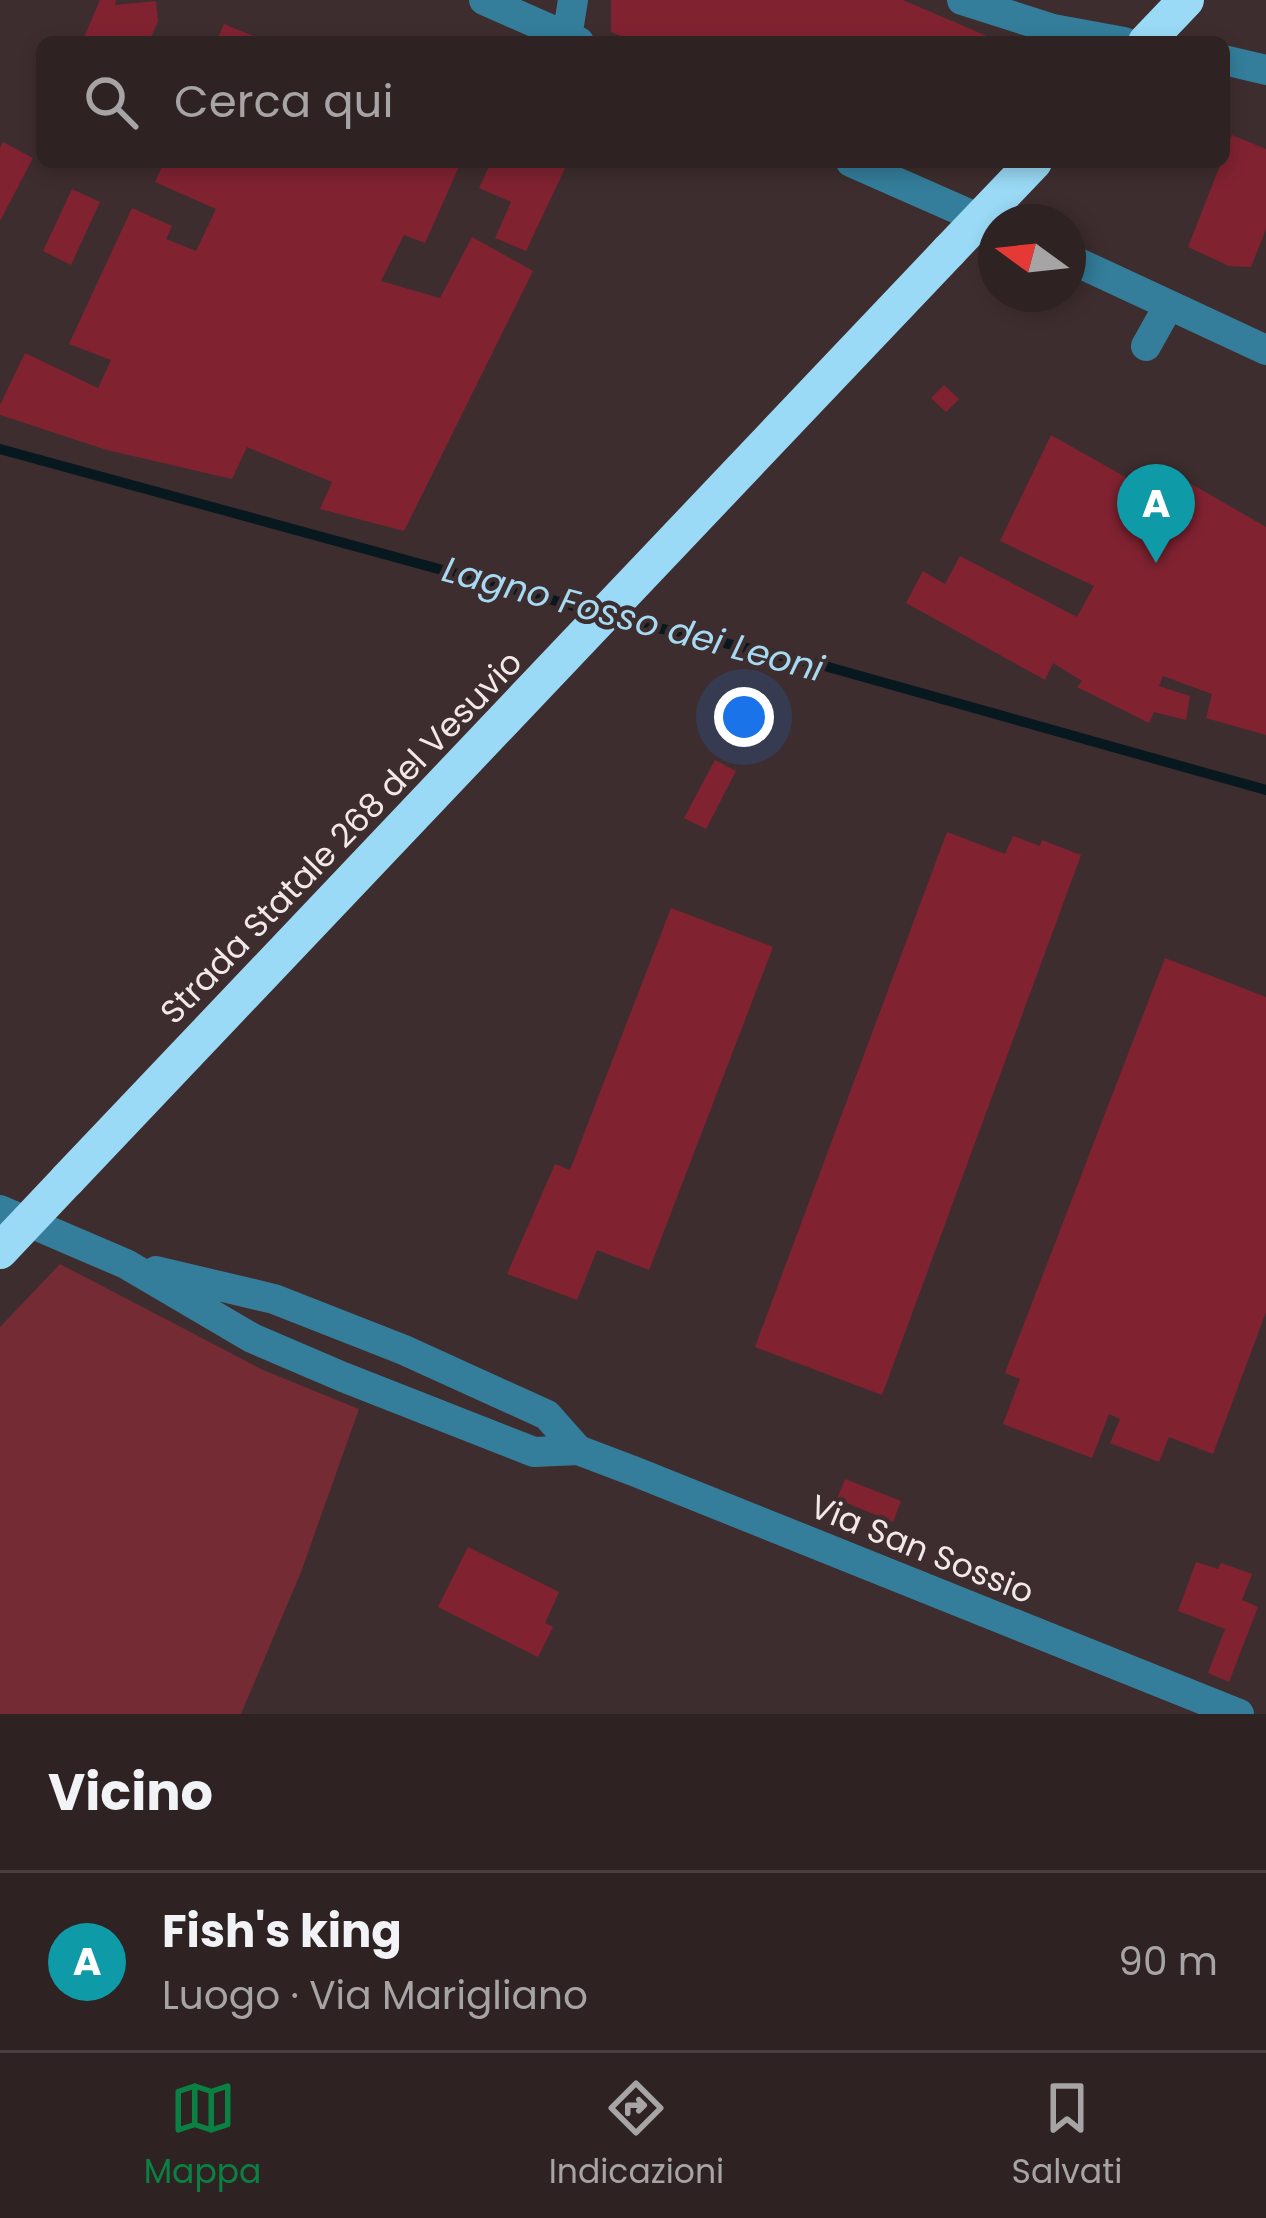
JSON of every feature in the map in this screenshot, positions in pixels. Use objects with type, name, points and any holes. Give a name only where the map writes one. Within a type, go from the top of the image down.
[{"type":"highway","points":[[1152,36],[1182,4]]},
{"type":"highway","name":"Strada Statale 268 del Vesuvio","points":[[0,1251],[1028,168]]},
{"type":"street","points":[[484,0],[566,36]]},
{"type":"street","points":[[572,0],[573,36]]},
{"type":"street","points":[[962,0],[1091,36]]},
{"type":"street","points":[[1230,61],[1263,66]]},
{"type":"street","points":[[865,168],[978,218]]},
{"type":"street","points":[[1086,266],[1266,350]]},
{"type":"street","points":[[1146,346],[1168,305]]},
{"type":"street","name":"Via San Sossio","points":[[0,1210],[126,1264],[252,1338],[343,1377],[534,1452],[578,1450],[1239,1714]]},
{"type":"street","name":"Via San Sossio","points":[[126,1264],[274,1299],[404,1350],[547,1414],[578,1450]]},
{"type":"shaded area","points":[[60,1264],[263,1370],[359,1409],[301,1572],[241,1714],[0,1714],[0,1327]]},
{"type":"building","points":[[100,0],[116,0],[115,5],[156,1],[158,21],[152,36],[85,36]]},
{"type":"building","points":[[611,0],[903,0],[987,36],[620,36],[611,32]]},
{"type":"building","points":[[224,24],[253,36],[219,36]]},
{"type":"building","points":[[1232,135],[1266,149],[1266,229],[1251,267],[1229,266],[1188,247],[1219,168],[1230,168]]},
{"type":"building","points":[[3,142],[33,158],[0,221],[0,148]]},
{"type":"building","points":[[161,168],[458,168],[425,243],[404,235],[381,281],[440,298],[472,237],[533,271],[404,531],[320,509],[332,482],[247,447],[232,479],[107,450],[0,415],[0,405],[25,353],[98,388],[111,360],[69,344],[132,208],[172,226],[166,239],[196,251],[216,209],[155,182]]},
{"type":"building","points":[[488,168],[565,168],[526,251],[495,238],[511,202],[479,188]]},
{"type":"building","points":[[72,189],[100,202],[71,265],[43,251]]},
{"type":"building","points":[[944,385],[959,399],[946,412],[931,398]]},
{"type":"building","points":[[1051,435],[1143,487],[1157,464],[1266,527],[1266,735],[1206,718],[1212,694],[1163,676],[1159,686],[1190,696],[1186,720],[1154,712],[1149,723],[1077,687],[1082,681],[1053,663],[1045,680],[906,603],[923,571],[945,584],[960,556],[1077,617],[1094,586],[1000,541]]},
{"type":"building","points":[[715,760],[736,771],[706,829],[684,818]]},
{"type":"building","points":[[947,832],[1005,854],[1013,836],[1040,846],[1042,840],[1081,855],[882,1395],[755,1347]]},
{"type":"building","points":[[671,908],[773,947],[649,1270],[597,1250],[577,1300],[507,1274],[555,1164],[570,1170]]},
{"type":"building","points":[[1165,958],[1266,997],[1266,1312],[1213,1454],[1169,1437],[1159,1462],[1110,1443],[1120,1419],[1109,1414],[1092,1458],[1003,1424],[1020,1379],[1005,1373]]},
{"type":"building","points":[[845,1479],[901,1501],[893,1522],[837,1499]]},
{"type":"building","points":[[468,1547],[559,1592],[545,1623],[553,1627],[538,1657],[438,1607]]},
{"type":"building","points":[[1196,1562],[1218,1569],[1221,1563],[1252,1574],[1242,1600],[1258,1607],[1229,1682],[1208,1673],[1225,1629],[1178,1611]]},
{"type":"waterway","name":"Lagno Fosso dei Leoni","points":[[0,449],[596,612]]},
{"type":"waterway","name":"Lagno Fosso dei Leoni","points":[[614,618],[814,663],[1266,790]]},
{"type":"place","name":"Fish's king","points":[[1156,563]]}]
